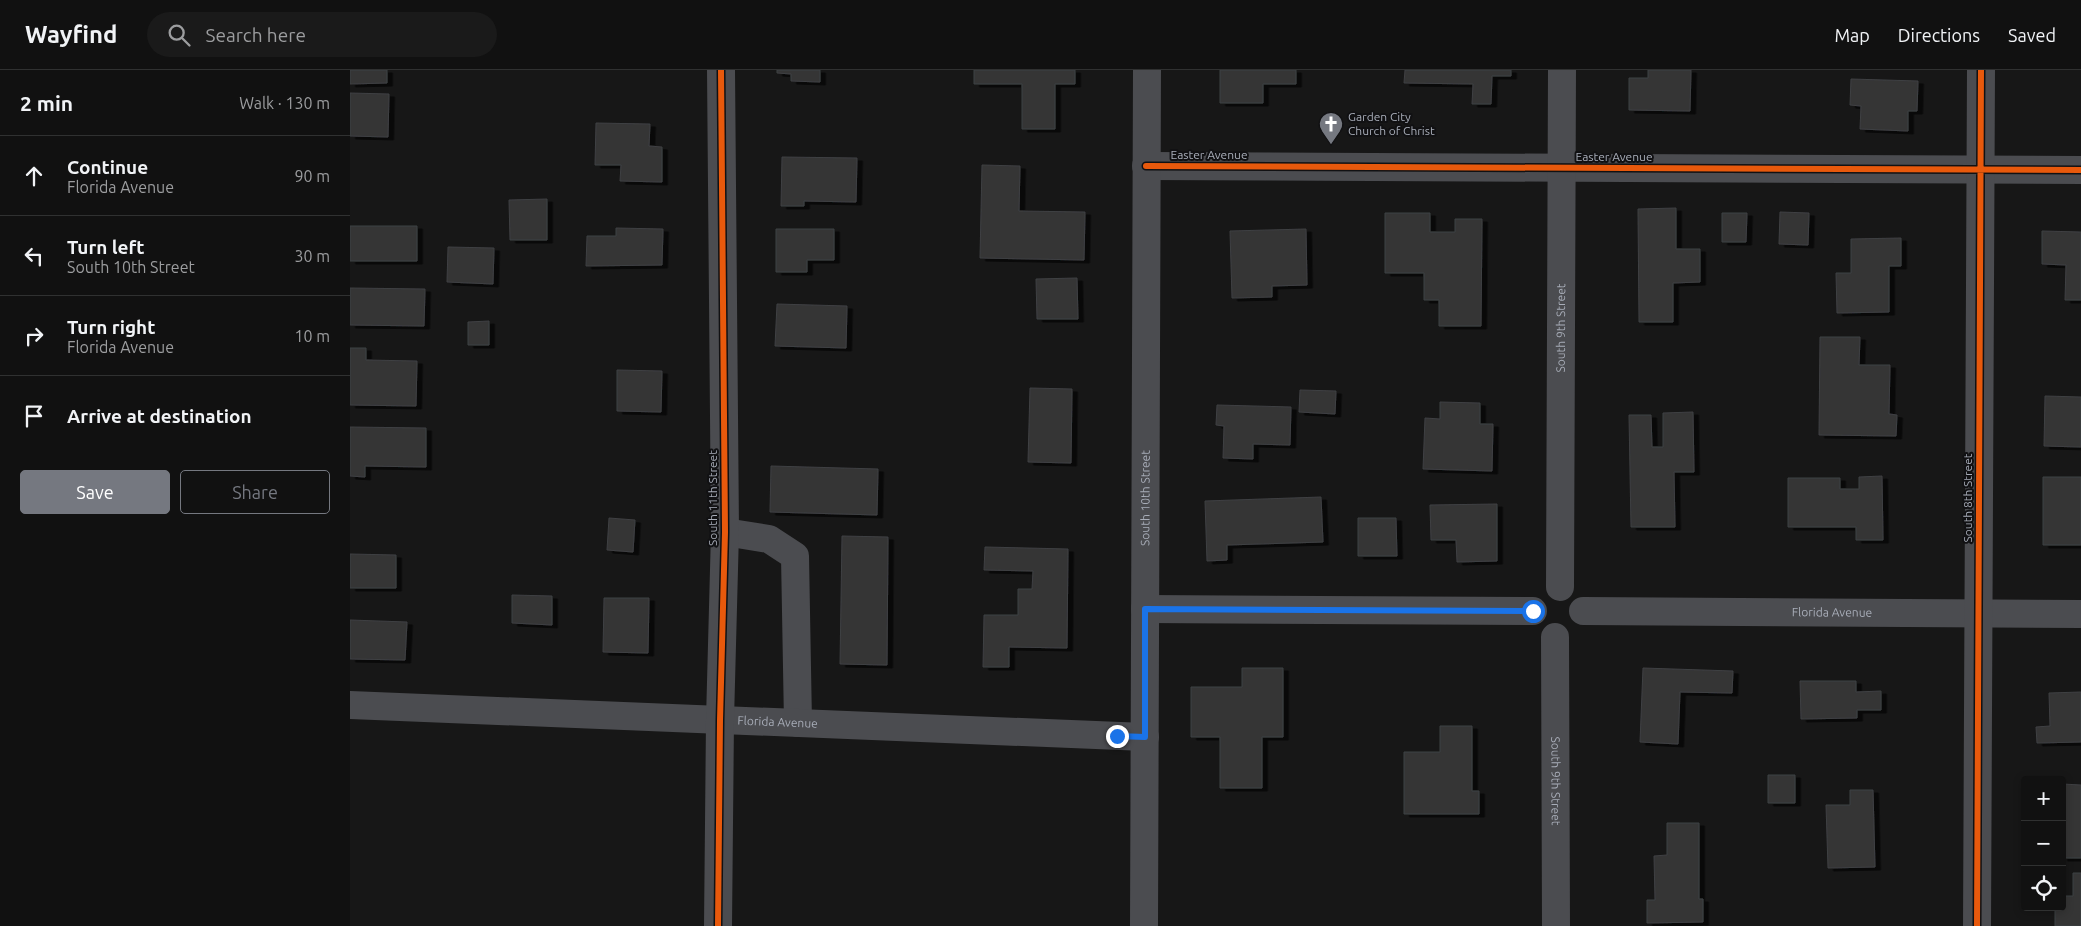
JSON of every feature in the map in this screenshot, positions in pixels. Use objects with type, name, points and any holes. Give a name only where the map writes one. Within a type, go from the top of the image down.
[{"type":"street","name":"South 11th Street","points":[[718,926],[720,720],[725,532],[722,70]]},
{"type":"street","name":"South 10th Street","points":[[1144,926],[1147,70]]},
{"type":"street","name":"South 9th Street","points":[[1560,587],[1562,70]]},
{"type":"street","name":"South 8th Street","points":[[1977,926],[1981,70]]},
{"type":"street","name":"Easter Avenue","points":[[1146,166],[2081,170]]},
{"type":"street","points":[[725,532],[769,539],[795,556],[798,723]]},
{"type":"street","points":[[1552,587],[1560,587],[1574,593],[1579,599],[1583,611],[1581,622],[1571,634],[1555,637],[1541,631],[1536,625],[1533,611],[1534,602],[1539,595],[1552,587]]},
{"type":"street","points":[[1145,609],[1533,611]]},
{"type":"street","name":"Florida Avenue","points":[[1583,611],[2081,614]]},
{"type":"street","name":"South 9th Street","points":[[1555,637],[1556,926]]},
{"type":"street","name":"Florida Avenue","points":[[350,705],[1145,737]]},
{"type":"building","points":[[350,70],[387,70],[387,83],[350,84]]},
{"type":"building","points":[[777,70],[820,70],[820,82],[791,81],[791,74],[777,73]]},
{"type":"building","points":[[974,70],[1075,70],[1075,84],[1055,84],[1055,129],[1022,129],[1022,84],[974,84]]},
{"type":"building","points":[[1220,70],[1296,70],[1296,84],[1263,84],[1263,103],[1220,103]]},
{"type":"building","points":[[1405,70],[1511,70],[1511,76],[1492,76],[1491,104],[1472,104],[1473,84],[1404,83]]},
{"type":"building","points":[[1648,70],[1691,70],[1690,111],[1629,110],[1629,78],[1648,78]]},
{"type":"building","points":[[1851,79],[1918,81],[1917,111],[1908,111],[1908,131],[1860,129],[1861,106],[1850,105]]},
{"type":"building","points":[[350,93],[389,94],[388,137],[350,136]]},
{"type":"building","points":[[596,123],[650,124],[649,146],[662,147],[662,182],[620,181],[621,165],[595,165]]},
{"type":"building","points":[[782,157],[857,158],[856,202],[804,201],[804,206],[781,206]]},
{"type":"building","points":[[982,165],[1020,166],[1019,211],[1085,212],[1084,260],[980,258]]},
{"type":"building","points":[[547,199],[547,240],[510,240],[509,200]]},
{"type":"building","points":[[1676,208],[1676,249],[1700,249],[1700,282],[1673,283],[1673,322],[1639,322],[1638,209]]},
{"type":"building","points":[[1780,212],[1809,213],[1808,245],[1779,244]]},
{"type":"building","points":[[1385,213],[1430,213],[1430,232],[1455,232],[1455,219],[1482,219],[1481,326],[1439,326],[1439,300],[1424,300],[1424,273],[1385,273]]},
{"type":"building","points":[[1722,213],[1747,213],[1746,242],[1722,242]]},
{"type":"building","points":[[350,226],[417,226],[417,261],[350,261]]},
{"type":"building","points":[[616,228],[663,229],[662,265],[586,266],[587,236],[616,236]]},
{"type":"building","points":[[776,229],[834,229],[834,260],[807,260],[807,272],[776,272]]},
{"type":"building","points":[[1306,229],[1307,285],[1272,286],[1272,297],[1232,298],[1230,231]]},
{"type":"building","points":[[2042,231],[2081,232],[2081,300],[2065,300],[2066,265],[2042,264]]},
{"type":"building","points":[[1901,238],[1901,266],[1889,266],[1889,312],[1837,313],[1836,273],[1851,273],[1851,239]]},
{"type":"building","points":[[448,247],[494,248],[493,284],[447,282]]},
{"type":"building","points":[[1077,278],[1078,319],[1037,319],[1036,279]]},
{"type":"building","points":[[350,288],[425,289],[424,326],[350,325]]},
{"type":"building","points":[[777,304],[847,306],[846,348],[775,346]]},
{"type":"building","points":[[489,321],[489,345],[468,345],[468,322]]},
{"type":"building","points":[[1820,337],[1860,337],[1859,365],[1890,365],[1889,414],[1897,415],[1896,436],[1819,435]]},
{"type":"building","points":[[350,348],[366,348],[366,360],[417,361],[416,406],[350,405]]},
{"type":"building","points":[[617,370],[662,371],[661,412],[617,411]]},
{"type":"building","points":[[1030,388],[1072,389],[1071,463],[1028,462]]},
{"type":"building","points":[[1300,390],[1336,391],[1335,414],[1299,412]]},
{"type":"building","points":[[2045,396],[2081,397],[2081,447],[2044,446]]},
{"type":"building","points":[[1440,402],[1480,403],[1480,424],[1493,424],[1492,471],[1423,469],[1425,418],[1440,419]]},
{"type":"building","points":[[1217,405],[1291,407],[1290,445],[1253,444],[1253,459],[1223,458],[1224,426],[1216,425]]},
{"type":"building","points":[[1693,412],[1694,472],[1674,472],[1675,527],[1631,527],[1629,415],[1651,415],[1652,447],[1663,447],[1663,413]]},
{"type":"building","points":[[350,427],[426,428],[426,467],[365,466],[365,477],[350,476]]},
{"type":"building","points":[[771,466],[878,469],[877,515],[770,512]]},
{"type":"building","points":[[1882,476],[1883,540],[1856,540],[1856,527],[1788,527],[1788,478],[1840,478],[1840,489],[1859,489],[1859,477]]},
{"type":"building","points":[[2043,477],[2081,477],[2081,545],[2043,545]]},
{"type":"building","points":[[1321,497],[1323,542],[1227,545],[1227,560],[1207,561],[1205,501]]},
{"type":"building","points":[[1497,504],[1497,561],[1457,562],[1456,540],[1431,540],[1430,505]]},
{"type":"building","points":[[609,518],[635,520],[633,552],[607,550]]},
{"type":"building","points":[[1358,518],[1396,518],[1397,556],[1358,556]]},
{"type":"building","points":[[842,536],[888,537],[887,665],[840,664]]},
{"type":"building","points":[[985,547],[1068,549],[1067,648],[1009,647],[1009,667],[983,667],[984,615],[1018,615],[1018,589],[1032,589],[1033,571],[984,570]]},
{"type":"building","points":[[350,554],[396,555],[396,588],[350,588]]},
{"type":"building","points":[[512,595],[552,596],[552,625],[512,623]]},
{"type":"building","points":[[604,598],[649,598],[648,653],[603,652]]},
{"type":"building","points":[[350,620],[407,622],[405,660],[350,659]]},
{"type":"building","points":[[1242,668],[1283,668],[1283,737],[1262,737],[1262,788],[1220,788],[1220,737],[1191,737],[1191,687],[1242,687]]},
{"type":"building","points":[[1643,668],[1733,671],[1732,693],[1680,692],[1678,744],[1640,742]]},
{"type":"building","points":[[1800,681],[1856,681],[1856,692],[1881,691],[1881,710],[1857,710],[1857,718],[1801,719]]},
{"type":"building","points":[[2081,692],[2081,742],[2037,743],[2036,727],[2050,726],[2049,693]]},
{"type":"building","points":[[1440,726],[1472,726],[1472,791],[1479,791],[1479,814],[1404,814],[1404,752],[1440,752]]},
{"type":"building","points":[[1768,775],[1795,775],[1795,803],[1768,803]]},
{"type":"building","points":[[2066,784],[2081,785],[2081,858],[2066,858]]},
{"type":"building","points":[[1850,790],[1873,790],[1875,867],[1828,868],[1826,805],[1850,805]]},
{"type":"building","points":[[1667,823],[1699,823],[1699,899],[1703,899],[1703,922],[1647,923],[1647,900],[1655,900],[1654,856],[1667,855]]},
{"type":"building","points":[[2073,873],[2081,873],[2081,926],[2055,926],[2055,911],[2066,911],[2066,896],[2073,896]]},
{"type":"cycle path","points":[[718,926],[720,720],[725,532],[721,70]]},
{"type":"cycle path","points":[[1977,926],[1981,70]]},
{"type":"cycle path","points":[[1146,166],[2081,170]]},
{"type":"place","name":"Garden City Church of Christ","points":[[1331,145]]},
{"type":"route","points":[[1117,736],[1145,737],[1145,609],[1533,611]]}]
